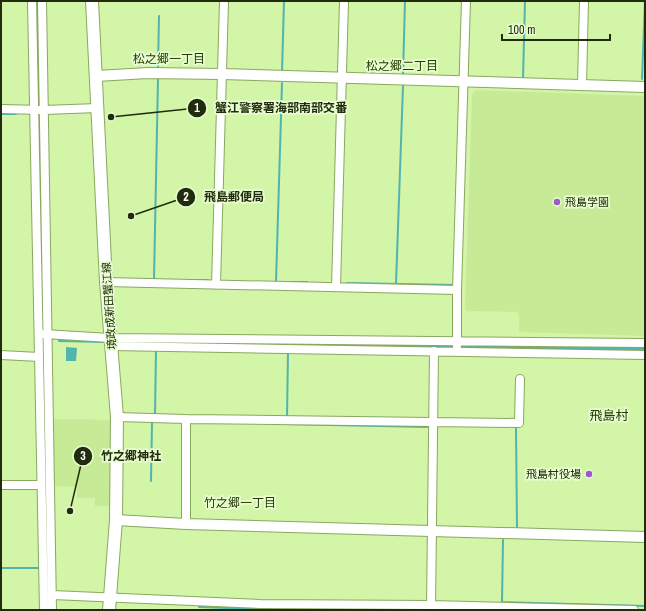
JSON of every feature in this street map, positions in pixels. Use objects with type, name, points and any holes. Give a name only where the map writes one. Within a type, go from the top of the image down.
[{"type":"main road","name":"境政成新田蟹江線","points":[[92,1],[106,282],[117,417],[116,520],[108,610]]},
{"type":"street","points":[[32,1],[44,610]]},
{"type":"street","points":[[42,1],[52,610]]},
{"type":"street","points":[[216,285],[224,1]]},
{"type":"street","points":[[336,287],[344,1]]},
{"type":"street","points":[[457,351],[457,290],[466,1]]},
{"type":"street","points":[[582,85],[584,1]]},
{"type":"street","points":[[96,76],[148,73],[222,74],[645,87]]},
{"type":"street","points":[[1,109],[44,110],[98,108]]},
{"type":"street","points":[[106,282],[457,290]]},
{"type":"street","points":[[39,334],[111,342],[575,355],[645,355]]},
{"type":"street","points":[[111,342],[645,343]]},
{"type":"street","points":[[575,343],[575,355]]},
{"type":"street","points":[[431,607],[434,351]]},
{"type":"street","points":[[1,355],[39,357]]},
{"type":"street","points":[[117,417],[519,423],[520,379]]},
{"type":"street","points":[[186,419],[186,524]]},
{"type":"street","points":[[1,485],[41,485]]},
{"type":"street","points":[[116,520],[186,524],[645,537]]},
{"type":"street","points":[[52,595],[260,604],[634,610]]},
{"type":"shaded area","name":"飛島学園","points":[[475,90],[645,96],[645,336],[519,332],[519,315],[517,312],[468,311],[465,309],[472,94]]},
{"type":"shaded area","points":[[52,419],[111,420],[111,506],[95,506],[95,498],[77,498],[77,487],[53,486]]},
{"type":"water","points":[[116,340],[645,347],[645,351],[117,343]]},
{"type":"water","points":[[66,347],[77,348],[76,361],[66,361]]},
{"type":"waterway","points":[[38,1],[39,70]]},
{"type":"waterway","points":[[282,72],[284,1]]},
{"type":"waterway","points":[[403,74],[405,1]]},
{"type":"waterway","points":[[523,79],[525,1]]},
{"type":"waterway","points":[[642,79],[645,1]]},
{"type":"waterway","points":[[158,68],[159,16]]},
{"type":"waterway","points":[[156,279],[154,279],[158,79]]},
{"type":"waterway","points":[[276,282],[282,83]]},
{"type":"waterway","points":[[396,284],[403,86]]},
{"type":"waterway","points":[[1,114],[16,114]]},
{"type":"waterway","points":[[197,280],[208,280]]},
{"type":"waterway","points":[[286,282],[307,282]]},
{"type":"waterway","points":[[313,283],[330,283]]},
{"type":"waterway","points":[[347,283],[454,285]]},
{"type":"waterway","points":[[59,341],[105,342]]},
{"type":"waterway","points":[[155,415],[156,350]]},
{"type":"waterway","points":[[287,416],[288,352]]},
{"type":"waterway","points":[[151,481],[152,423]]},
{"type":"waterway","points":[[284,424],[427,427]]},
{"type":"waterway","points":[[516,428],[517,527]]},
{"type":"waterway","points":[[503,540],[502,602],[645,606]]},
{"type":"waterway","points":[[1,568],[39,568]]},
{"type":"waterway","points":[[199,607],[339,609]]},
{"type":"waterway","points":[[350,610],[423,610]]},
{"type":"place","name":"蟹江警察署海部南部交番","points":[[111,117]]},
{"type":"place","name":"飛島学園","points":[[557,202]]},
{"type":"place","name":"飛島郵便局","points":[[131,216]]},
{"type":"place","name":"飛島村役場","points":[[589,474]]},
{"type":"place","name":"竹之郷神社","points":[[70,511]]},
{"type":"district","name":"松之郷一丁目","points":[[169,59]]},
{"type":"district","name":"松之郷二丁目","points":[[402,66]]},
{"type":"district","name":"飛島村","points":[[609,415]]},
{"type":"district","name":"竹之郷一丁目","points":[[240,503]]}]
